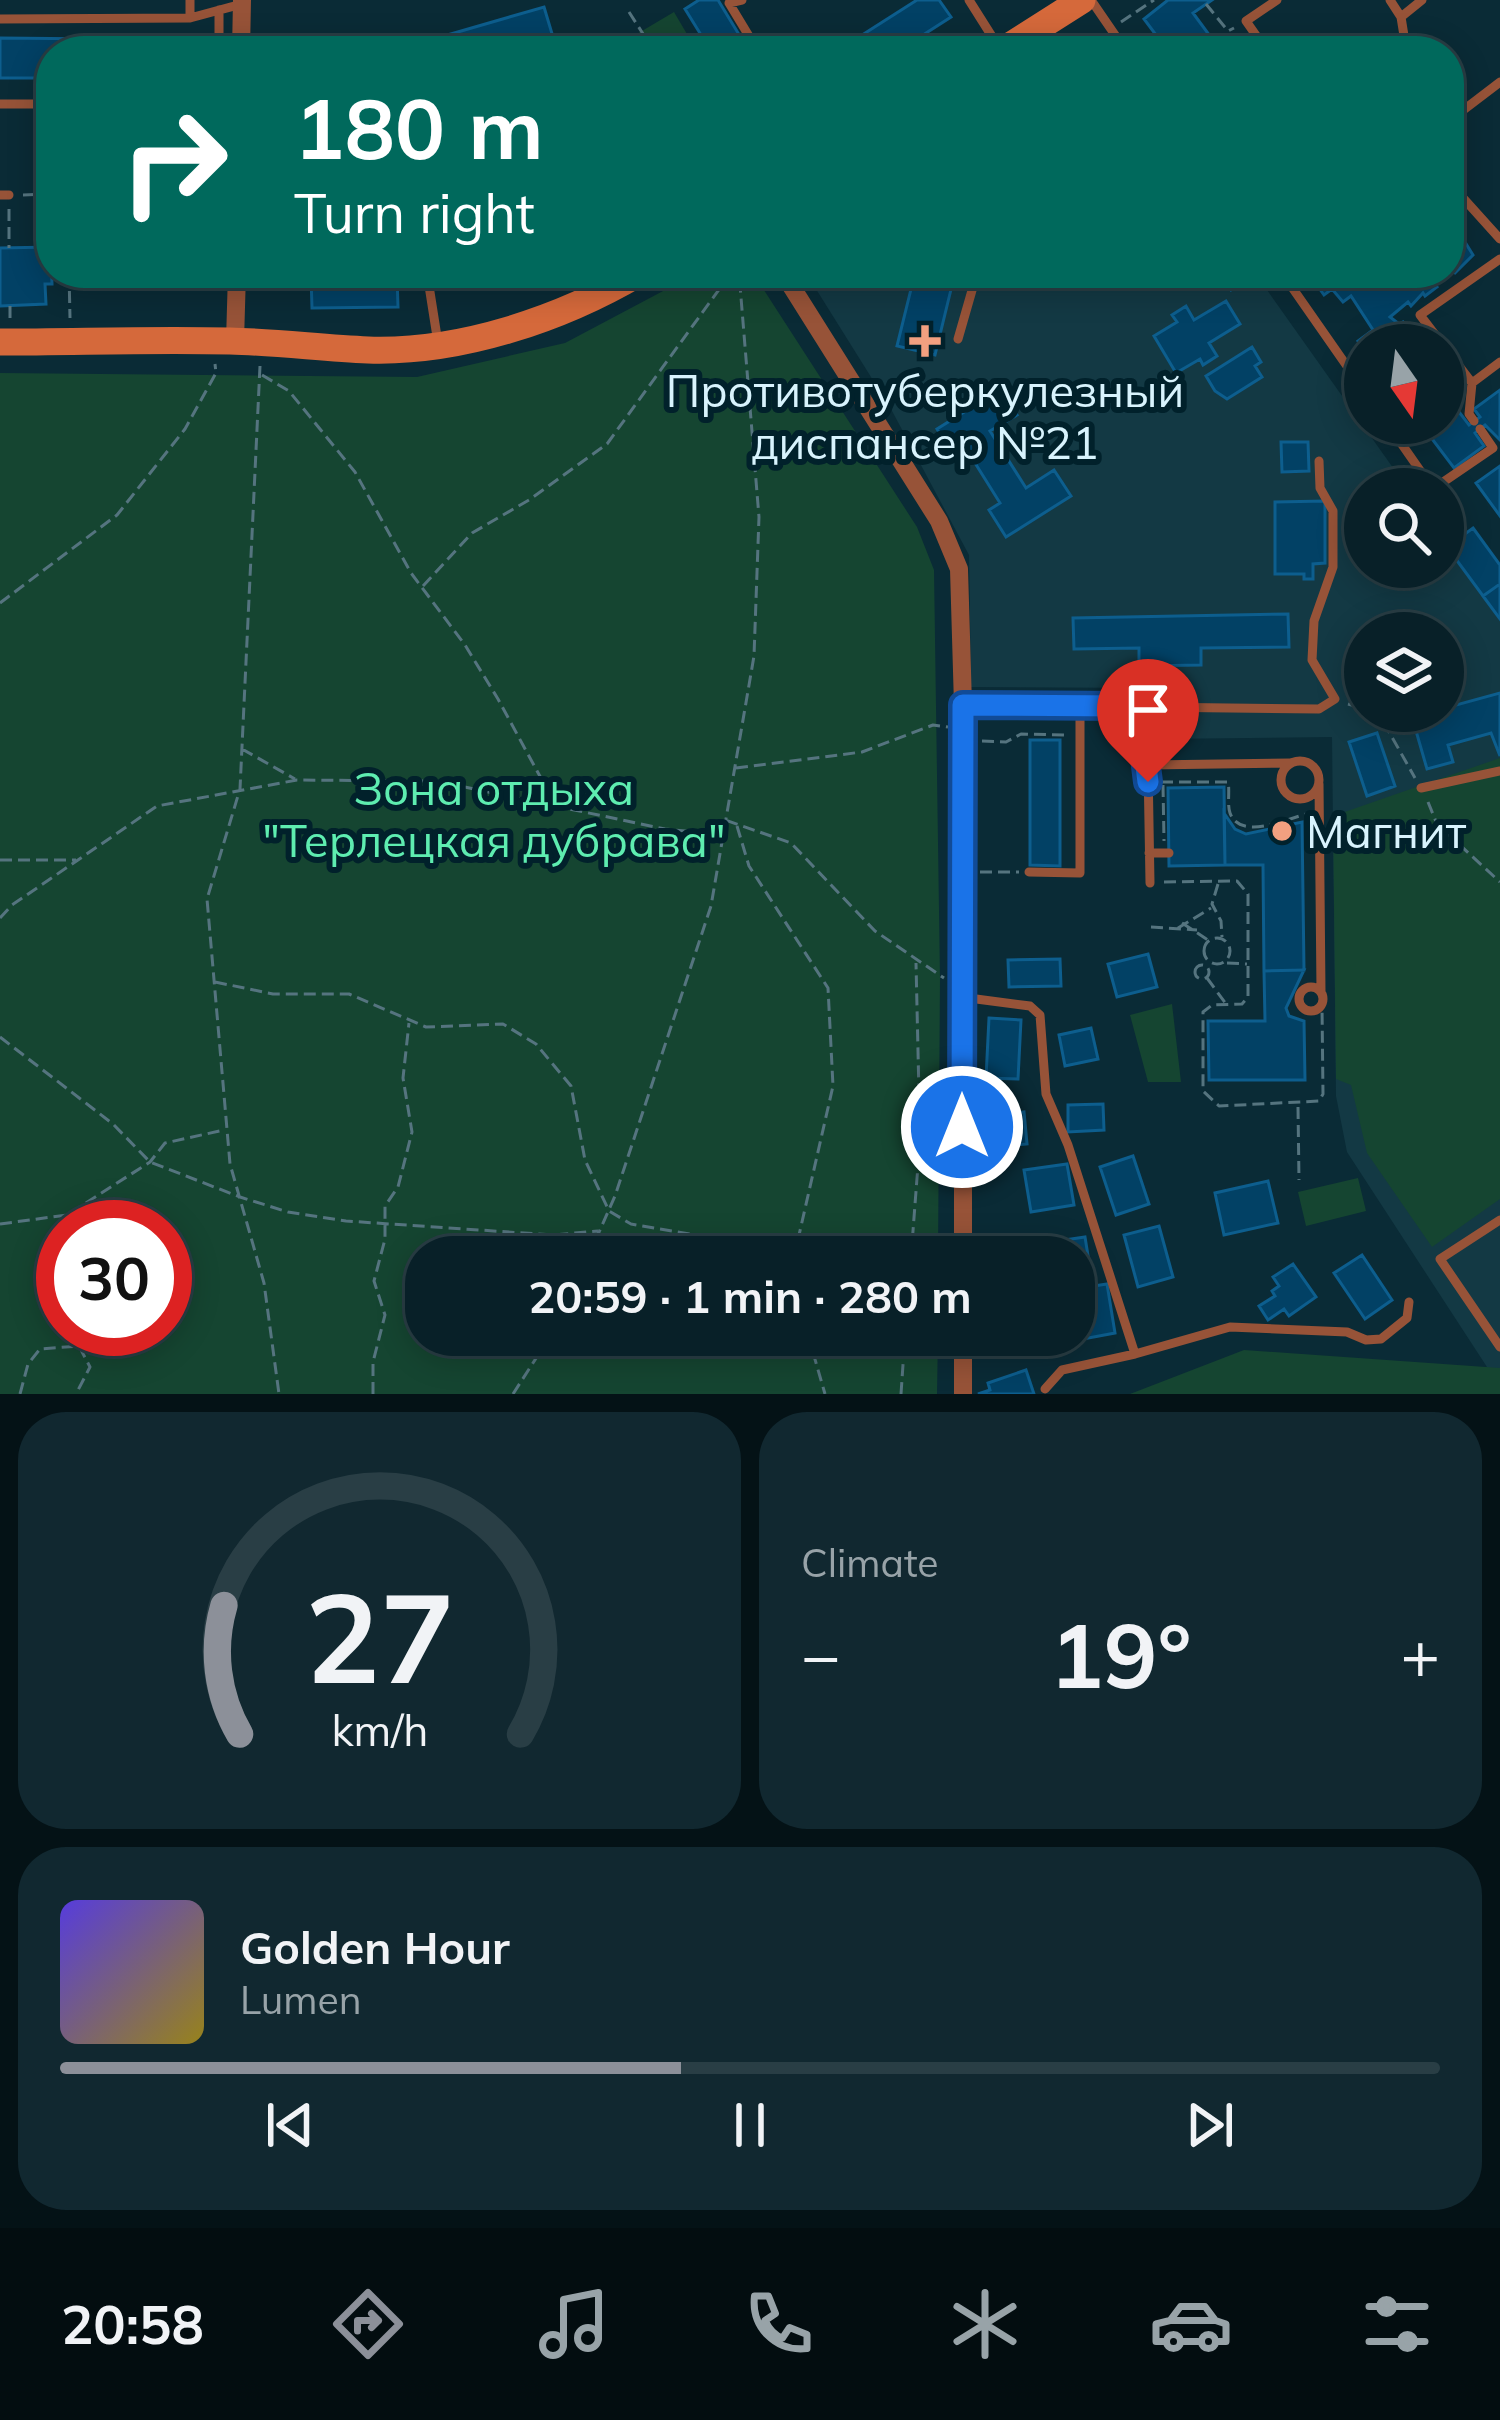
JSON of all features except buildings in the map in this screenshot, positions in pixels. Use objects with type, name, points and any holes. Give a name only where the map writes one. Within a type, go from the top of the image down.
[{"type":"street","points":[[1026,36],[1086,0]]},
{"type":"street","points":[[241,36],[242,2]]},
{"type":"street","points":[[235,341],[237,288]]},
{"type":"street","points":[[5,330],[372,350],[438,343],[537,322],[593,300],[609,288]]},
{"type":"street","points":[[792,288],[938,521],[952,550],[961,587],[963,1236]]},
{"type":"street","points":[[963,1356],[964,1394]]},
{"type":"lane","points":[[190,0],[190,18]]},
{"type":"lane","points":[[742,0],[729,3],[749,36]]},
{"type":"lane","points":[[969,0],[992,36]]},
{"type":"lane","points":[[1086,0],[1116,36]]},
{"type":"lane","points":[[1256,36],[1246,21],[1277,0]]},
{"type":"lane","points":[[1390,0],[1401,16],[1404,36]]},
{"type":"lane","points":[[1401,16],[1422,0]]},
{"type":"lane","points":[[0,19],[190,18],[242,2]]},
{"type":"lane","points":[[219,10],[219,36]]},
{"type":"lane","points":[[1464,110],[1500,82]]},
{"type":"lane","points":[[0,104],[36,104]]},
{"type":"lane","points":[[1464,200],[1500,239]]},
{"type":"lane","points":[[1464,284],[1500,259]]},
{"type":"lane","points":[[429,288],[438,343]]},
{"type":"lane","points":[[958,339],[973,288]]},
{"type":"lane","points":[[1292,288],[1344,362]]},
{"type":"lane","points":[[1402,444],[1433,489],[1493,448],[1469,414],[1472,383],[1420,315],[1459,288]]},
{"type":"lane","points":[[1472,383],[1500,362]]},
{"type":"lane","points":[[963,705],[1319,710],[1335,699],[1312,660],[1314,621],[1333,567],[1333,511],[1320,488],[1319,461]]},
{"type":"lane","points":[[1029,872],[1080,873],[1080,706]]},
{"type":"lane","points":[[1125,706],[1143,742],[1148,765],[1150,883]]},
{"type":"lane","points":[[1290,763],[1280,781],[1292,798],[1312,796],[1319,784]]},
{"type":"lane","points":[[1148,765],[1308,763],[1317,771],[1322,1006],[1307,1011],[1299,1002],[1306,988],[1321,992]]},
{"type":"lane","points":[[1421,788],[1500,771]]},
{"type":"lane","points":[[1149,853],[1167,853]]},
{"type":"lane","points":[[961,988],[1030,1006],[1040,1015],[1046,1094],[1068,1145],[1135,1354]]},
{"type":"lane","points":[[1500,1220],[1440,1259],[1500,1347]]},
{"type":"lane","points":[[1045,1389],[1062,1370],[1230,1327],[1347,1332],[1366,1340],[1381,1339],[1407,1318],[1409,1302]]},
{"type":"path","points":[[1111,29],[1154,0]]},
{"type":"path","points":[[1206,4],[1228,31],[1246,21]]},
{"type":"path","points":[[629,11],[645,36]]},
{"type":"path","points":[[9,248],[4,195],[36,194]]},
{"type":"path","points":[[69,288],[70,317]]},
{"type":"path","points":[[422,587],[472,533],[608,444],[719,288]]},
{"type":"path","points":[[598,1236],[711,906],[754,656],[759,517],[741,288]]},
{"type":"path","points":[[5,330],[10,305]]},
{"type":"path","points":[[0,603],[117,515],[185,429],[216,373],[215,364]]},
{"type":"path","points":[[260,366],[240,789],[206,899],[230,1164],[264,1283],[279,1394]]},
{"type":"path","points":[[260,374],[289,391],[355,472],[422,587],[498,699],[556,806]]},
{"type":"path","points":[[1335,699],[1344,702]]},
{"type":"path","points":[[735,769],[862,752],[933,725],[948,728],[949,738]]},
{"type":"path","points":[[1389,732],[1437,824],[1500,882]]},
{"type":"path","points":[[974,741],[1006,742],[1021,734],[1080,735]]},
{"type":"path","points":[[242,749],[297,780]]},
{"type":"path","points":[[0,918],[12,905],[157,806],[297,780],[436,781],[665,829],[705,833],[725,820]]},
{"type":"path","points":[[1148,782],[1228,782],[1230,813],[1247,827],[1319,811]]},
{"type":"path","points":[[1163,782],[1167,853]]},
{"type":"path","points":[[725,820],[790,843],[875,932],[961,988]]},
{"type":"path","points":[[736,824],[749,866],[828,988],[833,1086],[799,1236]]},
{"type":"path","points":[[0,860],[79,860]]},
{"type":"path","points":[[960,872],[1029,872]]},
{"type":"path","points":[[1169,882],[1237,881],[1247,889],[1248,997],[1242,1004],[1208,1006],[1203,1012],[1205,1096],[1220,1106],[1315,1104],[1322,1097],[1322,1006]]},
{"type":"path","points":[[1177,929],[1212,908],[1220,882]]},
{"type":"path","points":[[1212,908],[1230,950],[1221,963]]},
{"type":"path","points":[[1182,922],[1209,941]]},
{"type":"path","points":[[1151,927],[1197,930]]},
{"type":"path","points":[[1209,941],[1222,939]]},
{"type":"path","points":[[1207,978],[1210,965],[1204,951],[1209,941]]},
{"type":"path","points":[[912,1236],[920,1139],[916,961]]},
{"type":"path","points":[[1227,1005],[1195,970],[1201,965],[1249,964]]},
{"type":"path","points":[[214,982],[273,994],[349,994],[426,1027],[503,1024],[536,1044],[571,1086],[584,1160],[609,1211],[631,1224],[702,1236]]},
{"type":"path","points":[[373,1394],[374,1362],[385,1315],[374,1281],[385,1239],[385,1206],[398,1187],[412,1132],[403,1078],[409,1020]]},
{"type":"path","points":[[0,1037],[112,1124],[150,1162],[239,1197],[287,1212],[346,1221],[554,1235],[600,1231]]},
{"type":"path","points":[[1298,1105],[1299,1180]]},
{"type":"path","points":[[0,1224],[67,1216],[150,1162],[165,1143],[226,1130]]},
{"type":"path","points":[[20,1394],[28,1364],[40,1349],[79,1346],[90,1366],[76,1394]]},
{"type":"path","points":[[513,1394],[537,1356]]},
{"type":"path","points":[[814,1356],[826,1394]]},
{"type":"path","points":[[902,1394],[903,1356]]},
{"type":"shaded area","points":[[815,288],[1266,288],[1344,399],[1344,444],[1376,444],[1393,468],[1344,468],[1344,588],[1464,588],[1464,569],[1500,621],[1500,1387],[1347,1152],[1336,1096],[1332,737],[1158,739],[1152,724],[1150,688],[971,687],[969,555],[891,409]]},
{"type":"green space","points":[[674,12],[688,36],[633,36]]},
{"type":"green space","name":"Зона отдыха \"Терлецкая дубрава\"","points":[[669,288],[763,288],[917,527],[934,570],[938,1236],[405,1236],[405,1356],[938,1356],[937,1394],[0,1394],[0,373],[417,377],[565,343]]},
{"type":"green space","points":[[1500,758],[1500,1199],[1432,1247],[1367,1153],[1351,1085],[1336,1079],[1333,816]]},
{"type":"green space","points":[[1172,1004],[1181,1082],[1148,1082],[1130,1015]]},
{"type":"green space","points":[[1358,1178],[1366,1211],[1306,1226],[1298,1192]]},
{"type":"green space","points":[[1244,1350],[1500,1368],[1500,1394],[1130,1394]]},
{"type":"place","name":"Противотуберкулезный диспансер №21","points":[[925,341]]},
{"type":"place","name":"Магнит","points":[[1282,831]]},
{"type":"route","points":[[962,1127],[963,705],[1125,706],[1143,742],[1148,782]]}]
